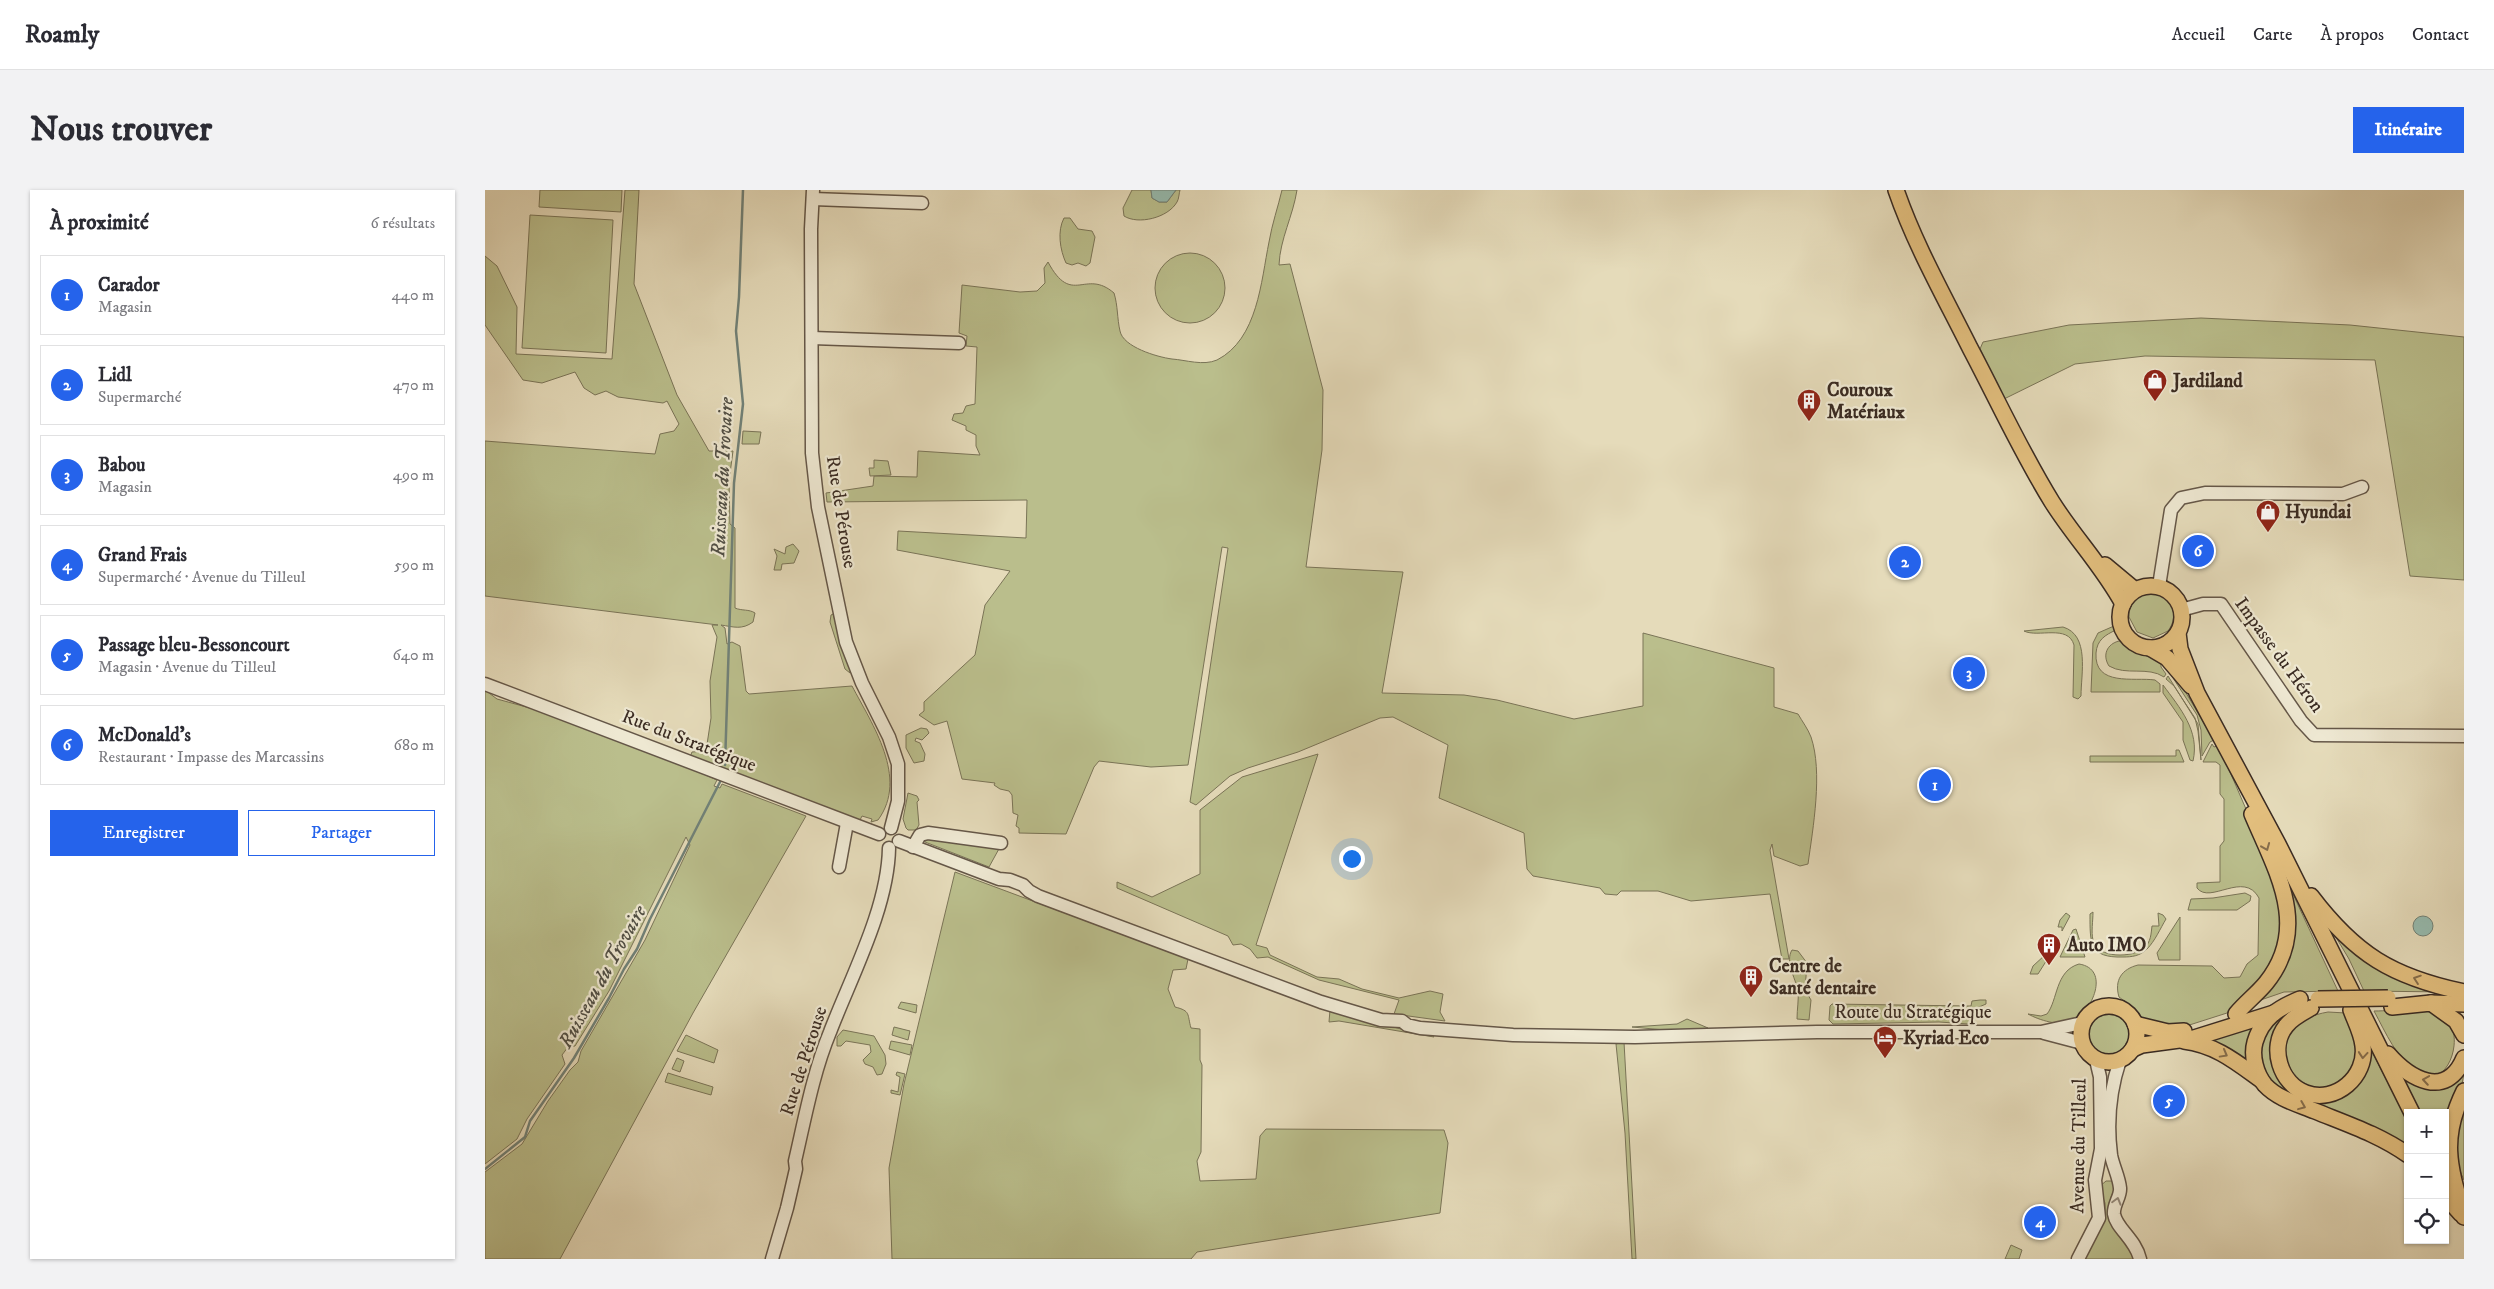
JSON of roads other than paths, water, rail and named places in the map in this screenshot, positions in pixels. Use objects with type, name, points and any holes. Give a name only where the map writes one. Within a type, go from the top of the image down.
[{"type":"main road","points":[[1896,190],[1934,277],[2013,431],[2059,513],[2092,554],[2123,604]]},
{"type":"main road","points":[[2092,554],[2135,590]]},
{"type":"main road","points":[[2150,648],[2166,644],[2177,633],[2182,618],[2181,610],[2173,595],[2159,586],[2142,587],[2135,590],[2123,604],[2120,618],[2125,634],[2140,646],[2150,648],[2167,658],[2197,693]]},
{"type":"main road","points":[[2177,633],[2180,648],[2197,693],[2278,844],[2410,1109]]},
{"type":"main road","points":[[2236,1014],[2266,983],[2283,954],[2288,934],[2289,913],[2285,894],[2251,810],[2237,769]]},
{"type":"main road","points":[[2278,844],[2307,891],[2325,914],[2370,958],[2397,972],[2464,992]]},
{"type":"main road","points":[[2313,1003],[2286,1025],[2279,1037],[2277,1052],[2280,1066],[2286,1078],[2296,1088],[2307,1094],[2324,1095],[2341,1090],[2354,1080],[2360,1070],[2363,1057],[2363,1044],[2342,974]]},
{"type":"main road","points":[[2406,1154],[2375,1136],[2277,1094],[2262,1080],[2221,1051],[2196,1042],[2181,1041],[2142,1045],[2133,1049],[2120,1060],[2108,1062],[2096,1060],[2085,1050],[2082,1043],[2080,1037],[2082,1023],[2092,1010],[2107,1005],[2121,1008],[2135,1024],[2168,1032],[2208,1025],[2274,1002],[2464,1004]]},
{"type":"main road","points":[[2181,1041],[2275,1012],[2313,1003]]},
{"type":"main road","points":[[2431,1003],[2456,1022],[2464,1035]]},
{"type":"main road","points":[[2262,1080],[2255,1062],[2255,1044],[2265,1020],[2275,1012]]},
{"type":"main road","points":[[2133,1049],[2136,1041],[2135,1024]]},
{"type":"main road","points":[[2375,1038],[2405,1071],[2426,1081],[2438,1081],[2448,1077],[2457,1070],[2464,1058]]},
{"type":"main road","points":[[2464,1091],[2452,1120],[2448,1145],[2450,1169],[2464,1217]]},
{"type":"main road","points":[[2449,1188],[2464,1217]]},
{"type":"main road","points":[[2448,1199],[2464,1217]]},
{"type":"street","points":[[813,194],[922,203]]},
{"type":"street","name":"Rue de Pérouse","points":[[813,194],[811,229],[812,453],[818,507],[846,642],[862,683],[889,737],[897,758],[899,788],[891,828]]},
{"type":"street","points":[[812,338],[959,343]]},
{"type":"street","points":[[2159,586],[2171,510],[2181,498],[2205,493],[2343,494],[2362,487]]},
{"type":"street","name":"Impasse du Héron","points":[[2181,610],[2203,604],[2221,604],[2301,721],[2314,735],[2464,736]]},
{"type":"street","name":"Rue du Stratégique","points":[[485,684],[879,834]]},
{"type":"street","points":[[839,867],[847,823]]},
{"type":"street","points":[[891,828],[899,834],[894,845],[880,844],[879,834],[883,829],[891,828]]},
{"type":"street","points":[[913,847],[920,836],[928,833],[1001,843]]},
{"type":"street","name":"Rue de Pérouse","points":[[772,1259],[787,1208],[796,1169],[795,1161],[817,1073],[829,1034],[875,920],[894,845]]},
{"type":"street","name":"Route du Stratégique","points":[[894,845],[913,847],[999,879],[1010,880],[1038,896],[1321,1002],[1381,1020],[1401,1021],[1407,1026],[1513,1034],[1635,1037],[1817,1032],[2041,1032],[2082,1023]]},
{"type":"street","name":"Route du Stratégique","points":[[2041,1032],[2082,1043]]},
{"type":"street","name":"Avenue du Tilleul","points":[[2078,1259],[2099,1218],[2095,1180],[2101,1149],[2100,1077],[2096,1060]]},
{"type":"street","name":"Avenue du Tilleul","points":[[2120,1060],[2112,1091],[2110,1124],[2111,1157],[2121,1190],[2114,1213],[2119,1224],[2137,1247],[2140,1259]]},
{"type":"water","points":[[1151,190],[1176,190],[1167,202],[1159,202],[1152,198]]},
{"type":"water","points":[[2419,916],[2427,916],[2433,922],[2433,930],[2427,936],[2419,936],[2413,930],[2413,922]]},
{"type":"waterway","name":"Ruisseau du Trovaire","points":[[725,765],[734,483],[743,404],[736,331],[743,190]]},
{"type":"waterway","name":"Ruisseau du Trovaire","points":[[485,1169],[525,1137],[530,1121],[574,1058],[637,949],[650,919],[721,780]]},
{"type":"place","name":"Jardiland","points":[[2155,402]]},
{"type":"place","name":"Couroux Matériaux","points":[[1809,422]]},
{"type":"place","name":"Hyundai","points":[[2268,533]]},
{"type":"place","name":"McDonald's","points":[[2198,551]]},
{"type":"place","name":"Lidl","points":[[1905,562]]},
{"type":"place","name":"Babou","points":[[1969,673]]},
{"type":"place","name":"Carador","points":[[1935,785]]},
{"type":"place","name":"Auto IMO","points":[[2049,966]]},
{"type":"place","name":"Centre de Santé dentaire","points":[[1751,998]]},
{"type":"place","name":"Kyriad Eco","points":[[1885,1059]]},
{"type":"place","name":"Passage bleu-Bessoncourt","points":[[2169,1101]]},
{"type":"place","name":"Grand Frais","points":[[2040,1222]]}]
